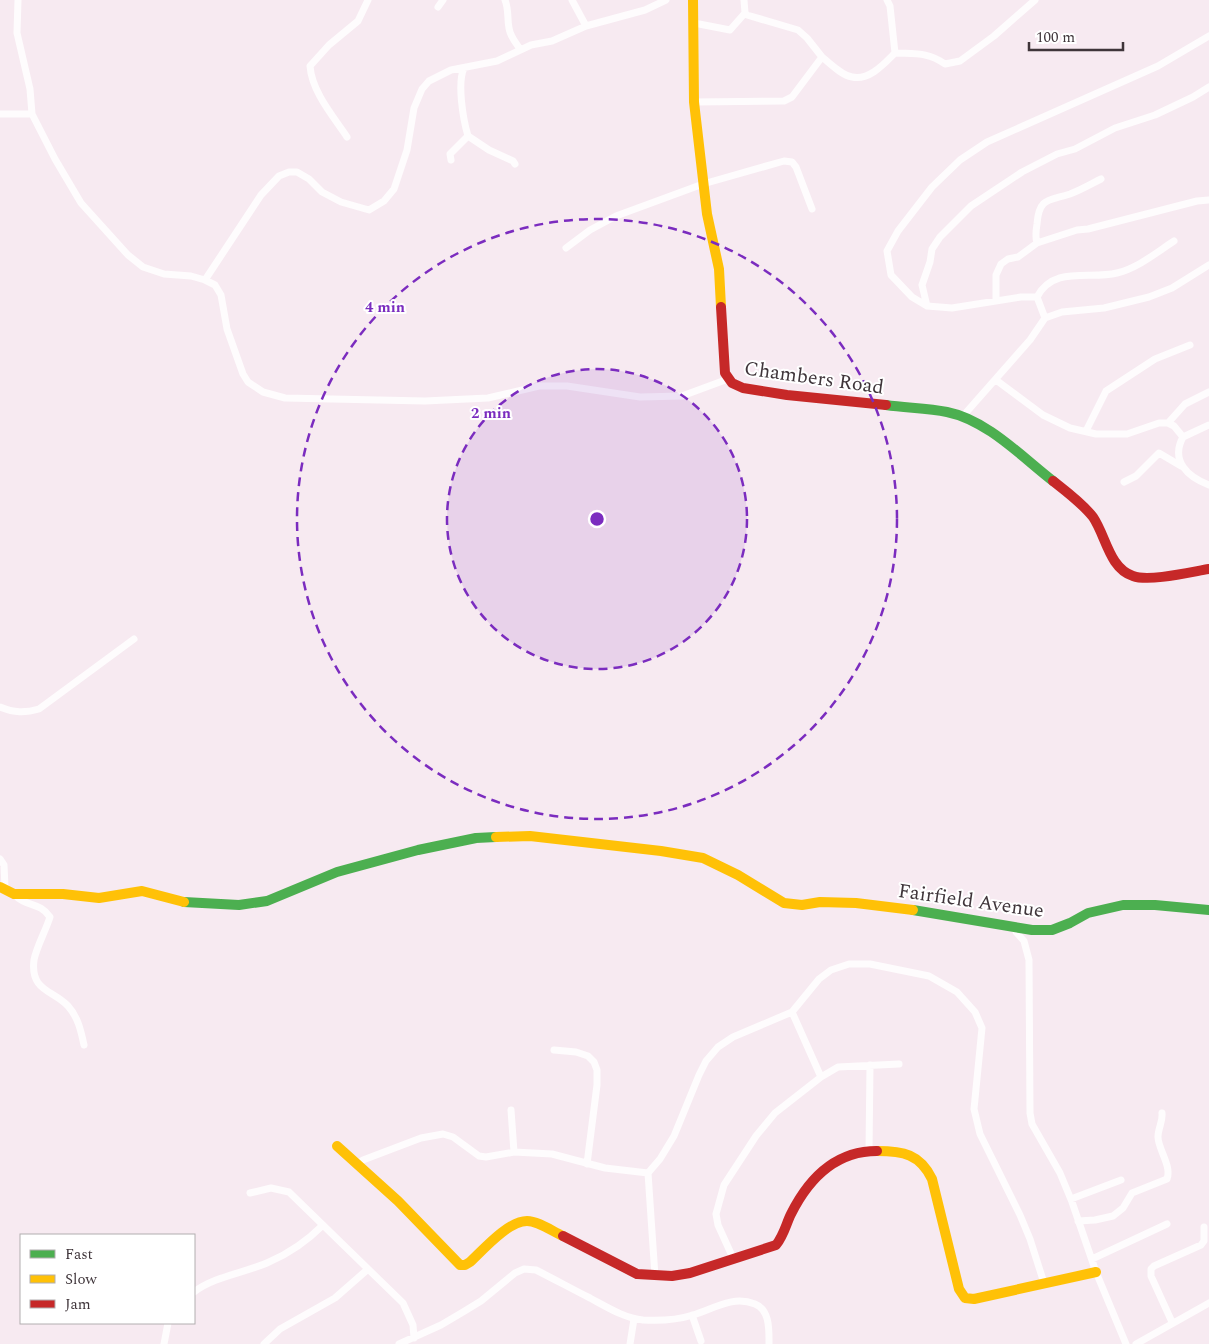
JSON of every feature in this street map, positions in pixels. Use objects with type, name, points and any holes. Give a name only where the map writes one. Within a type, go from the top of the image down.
[{"type":"street","points":[[18,0],[17,33],[30,89],[32,114],[55,159],[81,203],[128,255],[144,267],[164,274],[191,276],[215,285],[221,295],[227,329],[243,374],[248,382],[263,392],[285,398],[425,401],[488,398],[539,386],[567,386],[640,397],[682,396],[728,379]]},
{"type":"street","points":[[347,138],[310,78],[310,66],[329,46],[358,21],[368,0]]},
{"type":"street","points":[[438,7],[443,0]]},
{"type":"street","points":[[505,0],[509,16],[508,27],[512,38],[520,49]]},
{"type":"street","points":[[572,0],[586,26]]},
{"type":"street","points":[[205,280],[262,195],[279,176],[288,172],[297,172],[309,179],[322,192],[358,208],[369,210],[384,201],[394,190],[407,150],[414,108],[422,89],[429,81],[451,70],[497,61],[531,45],[552,41],[586,26],[645,10],[666,0]]},
{"type":"street","name":"Chambers Road","points":[[693,0],[694,102],[707,214],[718,269],[724,367],[732,384],[743,388],[786,395],[948,412],[963,416],[1004,441],[1081,505],[1093,518],[1114,562],[1129,575],[1146,578],[1209,569]]},
{"type":"street","points":[[694,23],[730,30],[745,13],[744,0]]},
{"type":"street","points":[[887,0],[890,6],[895,53]]},
{"type":"street","points":[[745,13],[798,30],[822,57],[852,78],[866,76],[880,68],[895,53],[924,54],[935,57],[945,64],[960,61],[994,36],[1035,0]]},
{"type":"street","points":[[1038,297],[1021,297],[952,308],[927,306],[912,297],[891,276],[887,250],[898,231],[932,187],[960,160],[987,142],[1158,66],[1209,36]]},
{"type":"street","points":[[694,102],[784,101],[792,97],[822,57]]},
{"type":"street","points":[[464,68],[461,74],[461,85],[464,119],[468,136],[489,150],[513,161],[515,164]]},
{"type":"street","points":[[927,306],[922,285],[930,262],[932,249],[940,237],[971,206],[1022,172],[1057,154],[1075,149],[1115,128],[1155,115],[1193,97],[1209,86]]},
{"type":"street","points":[[0,114],[32,114]]},
{"type":"street","points":[[451,160],[450,154],[468,136]]},
{"type":"street","points":[[566,248],[590,230],[616,216],[703,184],[742,172],[789,161],[796,167],[812,209]]},
{"type":"street","points":[[1037,243],[1038,214],[1042,204],[1048,200],[1070,194],[1101,179]]},
{"type":"street","points":[[996,302],[996,275],[1002,264],[1008,259],[1018,257],[1037,243],[1077,230],[1088,230],[1197,201],[1209,200]]},
{"type":"street","points":[[1045,318],[1038,297],[1041,290],[1057,279],[1077,274],[1116,274],[1140,263],[1174,241]]},
{"type":"street","points":[[963,416],[1030,340],[1045,318],[1062,312],[1104,308],[1149,297],[1172,288],[1209,265]]},
{"type":"street","points":[[1086,431],[1106,391],[1155,359],[1190,345]]},
{"type":"street","points":[[996,380],[1043,415],[1070,428],[1096,434],[1128,434],[1159,423],[1168,423],[1174,426],[1182,437]]},
{"type":"street","points":[[1168,423],[1185,404],[1209,392]]},
{"type":"street","points":[[1181,466],[1178,450],[1182,437],[1209,425]]},
{"type":"street","points":[[1124,482],[1136,476],[1160,454],[1181,466],[1193,477],[1209,485]]},
{"type":"street","points":[[0,707],[17,713],[39,709],[134,639]]},
{"type":"street","name":"Fairfield Avenue","points":[[7,890],[99,898],[142,891],[187,903],[239,905],[267,901],[337,872],[418,850],[476,838],[530,836],[661,851],[703,858],[738,875],[784,903],[802,905],[820,902],[856,903],[921,911],[1015,928],[1052,930],[1088,913],[1123,905],[1155,905],[1209,910]]},
{"type":"street","points":[[0,859],[4,865],[7,890],[20,901],[44,909],[50,917],[34,958],[36,978],[40,986],[66,1004],[75,1014],[81,1028],[84,1045]]},
{"type":"street","points":[[1015,928],[1024,941],[1029,960],[1030,1113],[1032,1124],[1060,1173],[1096,1272],[1126,1344]]},
{"type":"street","points":[[655,1276],[648,1173],[660,1159],[674,1136],[706,1061],[718,1047],[733,1037],[792,1012],[819,979],[831,970],[849,964],[870,964],[929,976],[958,992],[975,1012],[982,1028],[974,1109],[976,1122],[980,1134],[1020,1214],[1030,1238],[1044,1283]]},
{"type":"street","points":[[792,1012],[820,1077]]},
{"type":"street","points":[[554,1050],[576,1052],[588,1056],[594,1062],[597,1070],[597,1085],[587,1164]]},
{"type":"street","points":[[733,1258],[718,1225],[716,1214],[724,1185],[756,1136],[776,1113],[820,1077],[838,1067],[899,1064]]},
{"type":"street","points":[[869,1151],[870,1065]]},
{"type":"street","points":[[511,1110],[514,1152]]},
{"type":"street","points":[[1078,1221],[1112,1216],[1122,1208],[1132,1193],[1167,1179],[1168,1173],[1158,1138],[1162,1123],[1162,1113]]},
{"type":"street","points":[[358,1164],[363,1160],[421,1138],[443,1134],[453,1137],[479,1156],[486,1157],[514,1152],[552,1154],[606,1168],[648,1173]]},
{"type":"street","points":[[337,1146],[398,1201],[460,1265],[470,1262],[502,1233],[526,1220],[536,1223],[637,1274],[672,1276],[690,1273],[776,1245],[781,1239],[791,1213],[809,1188],[830,1165],[842,1157],[869,1151],[901,1152],[921,1160],[927,1168],[932,1179],[959,1289],[964,1298],[974,1299],[1096,1272]]},
{"type":"street","points":[[1071,1199],[1121,1180]]},
{"type":"street","points":[[250,1194],[272,1188],[289,1192],[403,1303],[413,1325],[414,1338]]},
{"type":"street","points":[[1092,1258],[1167,1224]]},
{"type":"street","points":[[195,1292],[219,1280],[269,1262],[292,1250],[309,1239],[322,1225]]},
{"type":"street","points":[[1172,1322],[1151,1276],[1151,1269],[1201,1245],[1204,1241],[1204,1227]]},
{"type":"street","points":[[264,1344],[280,1329],[334,1298],[368,1269]]},
{"type":"street","points":[[399,1344],[442,1325],[481,1301],[515,1273],[524,1269],[536,1270],[609,1309],[634,1319],[666,1320],[692,1315],[736,1300],[757,1304],[763,1309],[767,1317],[769,1344]]},
{"type":"street","points":[[1136,1344],[1172,1322],[1209,1303]]},
{"type":"street","points":[[692,1315],[701,1341]]},
{"type":"street","points":[[630,1344],[634,1319]]},
{"type":"street","points":[[164,1344],[168,1324]]},
{"type":"traffic: fast","points":[[886,405],[947,412],[962,416],[990,431],[1053,481]]},
{"type":"traffic: fast","points":[[184,902],[239,905],[267,901],[337,872],[418,850],[476,838],[496,837]]},
{"type":"traffic: fast","points":[[913,910],[1032,930],[1052,930],[1088,913],[1123,905],[1155,905],[1209,910]]},
{"type":"traffic: slow","points":[[693,0],[694,102],[707,214],[719,269],[721,307]]},
{"type":"traffic: slow","points":[[496,837],[530,836],[661,851],[703,858],[738,875],[784,903],[802,905],[820,902],[856,903],[913,910]]},
{"type":"traffic: slow","points":[[0,887],[14,894],[63,894],[99,898],[142,891],[184,902]]},
{"type":"traffic: slow","points":[[337,1146],[398,1201],[460,1265],[470,1262],[496,1237],[520,1222],[536,1223],[563,1236]]},
{"type":"traffic: slow","points":[[877,1151],[903,1153],[916,1159],[922,1164],[932,1179],[959,1289],[965,1298],[974,1299],[1096,1272]]},
{"type":"traffic: jam","points":[[721,307],[725,373],[732,383],[743,388],[787,395],[886,405]]},
{"type":"traffic: jam","points":[[1053,481],[1079,502],[1093,517],[1113,559],[1125,572],[1140,578],[1149,578],[1209,569]]},
{"type":"traffic: jam","points":[[563,1236],[637,1274],[672,1276],[690,1273],[776,1245],[798,1201],[815,1178],[837,1161],[862,1152],[877,1151]]}]
